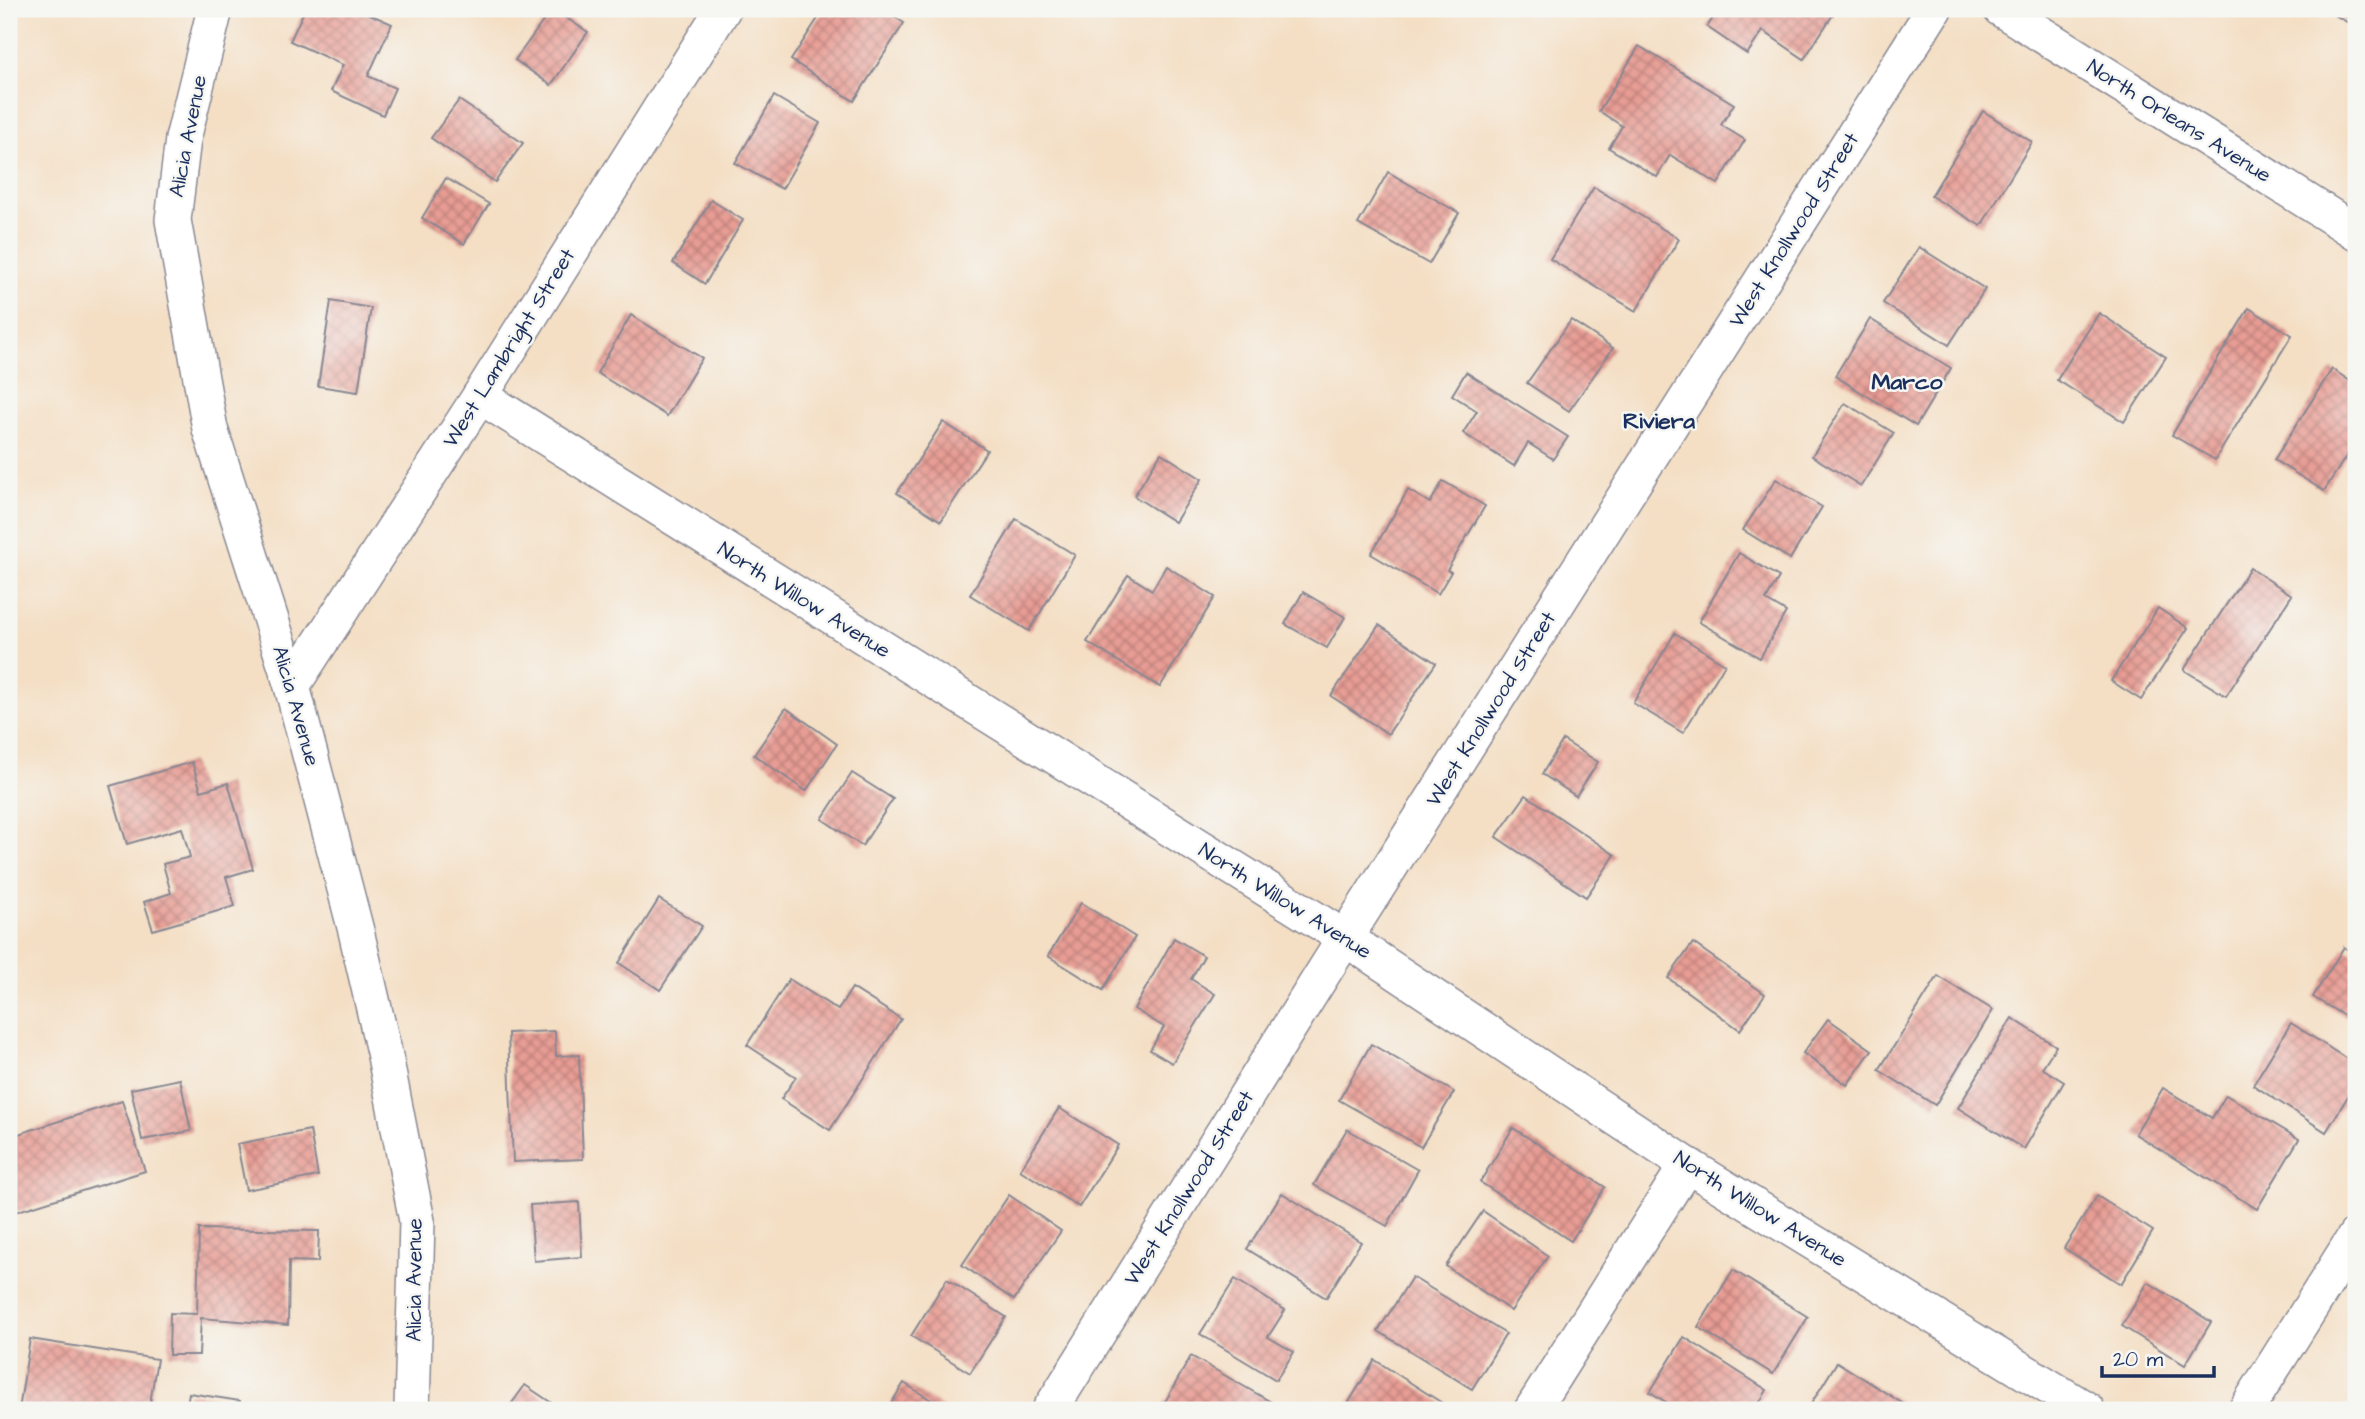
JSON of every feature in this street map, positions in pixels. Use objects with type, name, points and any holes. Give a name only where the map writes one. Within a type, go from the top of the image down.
[{"type":"street","name":"Alicia Avenue","points":[[215,9],[183,139],[173,220],[210,429],[292,686],[380,1031],[417,1221],[412,1410]]},
{"type":"street","name":"West Lambright Street","points":[[292,686],[480,396],[723,9]]},
{"type":"street","name":"West Knollwood Street","points":[[1050,1410],[1934,9]]},
{"type":"street","name":"North Orleans Avenue","points":[[2001,9],[2356,232]]},
{"type":"street","name":"North Willow Avenue","points":[[480,396],[1345,939],[1687,1165],[2087,1410]]},
{"type":"street","points":[[1532,1410],[1687,1165]]},
{"type":"street","points":[[2246,1410],[2356,1235]]},
{"type":"building","points":[[305,9],[358,9],[392,24],[368,76],[395,88],[383,115],[331,91],[343,65],[290,41]]},
{"type":"building","points":[[552,9],[588,32],[551,85],[515,60]]},
{"type":"building","points":[[824,9],[882,9],[904,23],[854,101],[791,60]]},
{"type":"building","points":[[1719,9],[1829,9],[1834,13],[1804,59],[1763,31],[1747,54],[1707,27]]},
{"type":"building","points":[[2324,9],[2356,9],[2356,27]]},
{"type":"building","points":[[1639,46],[1734,104],[1721,125],[1745,140],[1718,184],[1670,155],[1657,177],[1609,148],[1622,126],[1599,111]]},
{"type":"building","points":[[774,96],[820,123],[782,189],[735,163]]},
{"type":"building","points":[[459,100],[523,143],[495,182],[431,138]]},
{"type":"building","points":[[1983,111],[2032,142],[1981,226],[1931,196]]},
{"type":"building","points":[[1388,172],[1459,213],[1429,264],[1358,224]]},
{"type":"building","points":[[446,178],[489,204],[464,244],[422,218]]},
{"type":"building","points":[[1594,187],[1679,239],[1636,311],[1550,259]]},
{"type":"building","points":[[711,200],[743,220],[705,284],[673,263]]},
{"type":"building","points":[[1919,247],[1985,289],[1949,345],[1883,303]]},
{"type":"building","points":[[331,301],[371,308],[358,392],[318,386]]},
{"type":"building","points":[[2249,308],[2292,335],[2215,460],[2172,435]]},
{"type":"building","points":[[2099,313],[2166,357],[2124,422],[2057,380]]},
{"type":"building","points":[[631,315],[702,358],[667,416],[597,373]]},
{"type":"building","points":[[1870,319],[1951,368],[1916,426],[1835,376]]},
{"type":"building","points":[[1571,320],[1613,348],[1569,411],[1527,383]]},
{"type":"building","points":[[2332,369],[2356,385],[2356,441],[2324,491],[2274,460]]},
{"type":"building","points":[[1466,372],[1568,437],[1553,459],[1528,443],[1514,466],[1463,433],[1477,411],[1452,395]]},
{"type":"building","points":[[1845,403],[1894,433],[1861,486],[1812,456]]},
{"type":"building","points":[[943,422],[987,450],[941,521],[897,493]]},
{"type":"building","points":[[1161,453],[1202,479],[1175,522],[1134,496]]},
{"type":"building","points":[[1776,479],[1822,507],[1790,559],[1743,530]]},
{"type":"building","points":[[1443,481],[1485,506],[1447,570],[1451,572],[1438,594],[1371,554],[1408,490],[1430,503]]},
{"type":"building","points":[[1016,519],[1075,555],[1029,631],[970,595]]},
{"type":"building","points":[[1739,553],[1779,577],[1766,600],[1786,612],[1760,658],[1699,622]]},
{"type":"building","points":[[1166,566],[1215,597],[1160,687],[1087,642],[1128,575],[1152,590]]},
{"type":"building","points":[[2250,568],[2292,595],[2226,696],[2184,670]]},
{"type":"building","points":[[1303,592],[1345,617],[1327,648],[1285,624]]},
{"type":"building","points":[[2158,608],[2188,628],[2141,700],[2111,681]]},
{"type":"building","points":[[1379,625],[1436,663],[1388,734],[1331,696]]},
{"type":"building","points":[[1675,633],[1725,664],[1683,733],[1633,703]]},
{"type":"building","points":[[786,708],[837,744],[806,791],[754,755]]},
{"type":"building","points":[[1563,740],[1598,762],[1576,796],[1542,774]]},
{"type":"building","points":[[192,762],[201,791],[228,783],[253,869],[226,877],[235,906],[153,930],[144,902],[171,893],[163,864],[190,857],[182,828],[127,844],[110,786]]},
{"type":"building","points":[[852,773],[893,799],[862,846],[822,819]]},
{"type":"building","points":[[1526,795],[1615,855],[1586,897],[1496,837]]},
{"type":"building","points":[[659,899],[702,926],[660,990],[619,963]]},
{"type":"building","points":[[1081,903],[1135,937],[1103,990],[1048,956]]},
{"type":"building","points":[[1174,938],[1204,956],[1191,979],[1215,994],[1172,1063],[1150,1050],[1164,1027],[1134,1009]]},
{"type":"building","points":[[1693,943],[1765,994],[1740,1030],[1668,978]]},
{"type":"building","points":[[2344,947],[2356,955],[2356,1023],[2313,997]]},
{"type":"building","points":[[1938,976],[1993,1010],[1935,1105],[1879,1070]]},
{"type":"building","points":[[789,979],[838,1010],[852,988],[901,1019],[830,1130],[781,1099],[796,1077],[747,1045]]},
{"type":"building","points":[[2012,1018],[2056,1046],[2042,1068],[2064,1082],[2024,1149],[1958,1108]]},
{"type":"building","points":[[1828,1019],[1872,1050],[1847,1085],[1803,1053]]},
{"type":"building","points":[[2291,1023],[2356,1065],[2356,1083],[2326,1132],[2253,1085]]},
{"type":"building","points":[[555,1031],[556,1056],[579,1055],[583,1159],[513,1162],[508,1033]]},
{"type":"building","points":[[1371,1044],[1454,1092],[1421,1147],[1339,1100]]},
{"type":"building","points":[[180,1079],[191,1131],[142,1140],[131,1089]]},
{"type":"building","points":[[2163,1088],[2212,1118],[2226,1095],[2299,1139],[2257,1209],[2135,1134]]},
{"type":"building","points":[[122,1101],[145,1171],[9,1214],[9,1137]]},
{"type":"building","points":[[1059,1108],[1118,1145],[1079,1207],[1020,1170]]},
{"type":"building","points":[[1513,1128],[1605,1187],[1571,1241],[1480,1182]]},
{"type":"building","points":[[1347,1129],[1418,1170],[1387,1226],[1314,1185]]},
{"type":"building","points":[[310,1130],[318,1176],[246,1190],[237,1144]]},
{"type":"building","points":[[1282,1193],[1361,1242],[1326,1298],[1247,1249]]},
{"type":"building","points":[[1009,1195],[1061,1231],[1014,1300],[962,1265]]},
{"type":"building","points":[[2097,1196],[2153,1231],[2121,1284],[2064,1248]]},
{"type":"building","points":[[579,1202],[582,1257],[534,1261],[530,1205]]},
{"type":"building","points":[[1483,1211],[1548,1256],[1511,1311],[1446,1266]]},
{"type":"building","points":[[199,1229],[319,1231],[318,1262],[289,1261],[288,1325],[201,1318],[199,1355],[169,1355],[170,1313],[197,1314]]},
{"type":"building","points":[[1733,1270],[1808,1317],[1773,1374],[1698,1327]]},
{"type":"building","points":[[1412,1277],[1506,1334],[1472,1389],[1378,1331]]},
{"type":"building","points":[[947,1279],[1006,1317],[970,1373],[911,1336]]},
{"type":"building","points":[[1235,1279],[1285,1310],[1268,1337],[1294,1352],[1276,1380],[1200,1334]]},
{"type":"building","points":[[2148,1282],[2211,1322],[2185,1365],[2122,1326]]},
{"type":"building","points":[[1684,1337],[1767,1390],[1755,1410],[1679,1410],[1650,1392]]},
{"type":"building","points":[[30,1339],[157,1359],[149,1410],[19,1410]]},
{"type":"building","points":[[1191,1356],[1273,1403],[1269,1410],[1161,1409]]},
{"type":"building","points":[[1375,1360],[1453,1410],[1344,1410]]},
{"type":"building","points":[[1837,1362],[1913,1410],[1820,1410],[1811,1404]]},
{"type":"building","points":[[904,1383],[947,1410],[887,1410]]},
{"type":"building","points":[[525,1385],[562,1410],[507,1410]]},
{"type":"building","points":[[189,1393],[240,1401],[239,1410],[186,1410]]},
{"type":"district","name":"Marco","points":[[1907,382]]},
{"type":"district","name":"Riviera","points":[[1659,421]]}]
